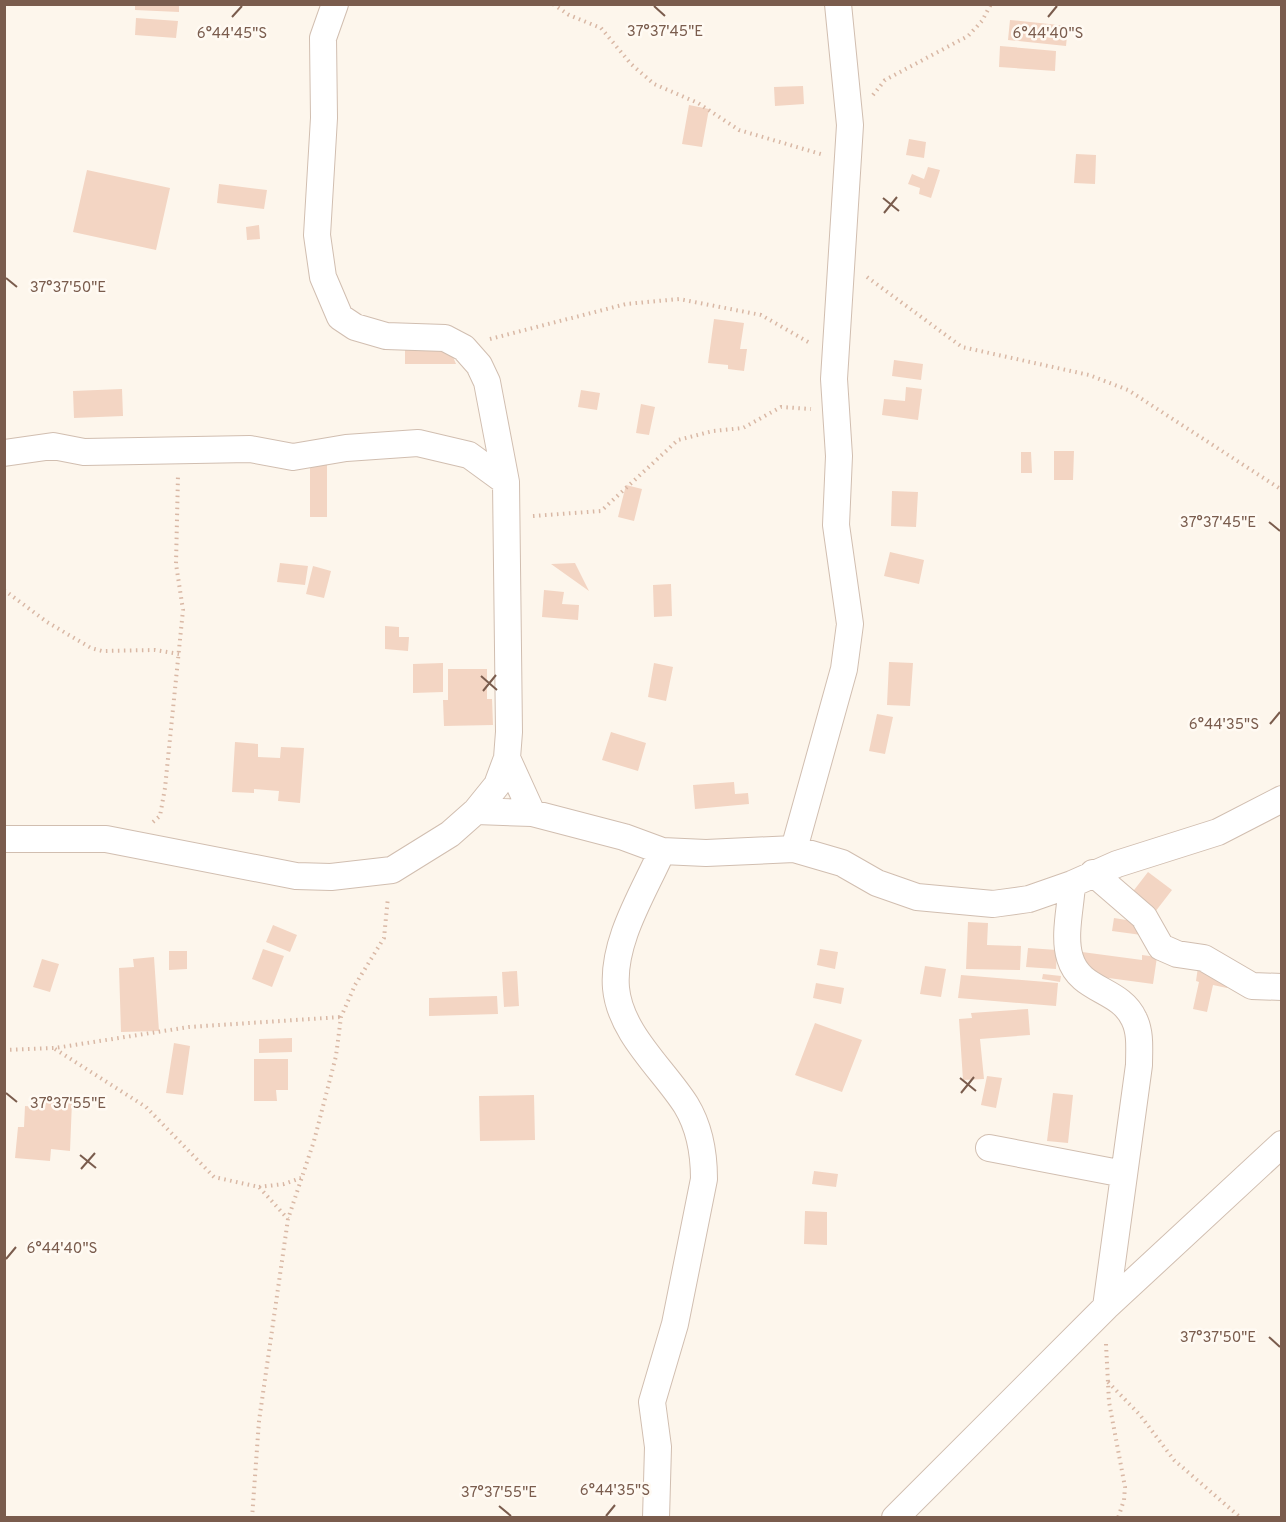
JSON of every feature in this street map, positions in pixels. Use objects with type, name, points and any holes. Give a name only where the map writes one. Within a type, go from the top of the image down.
[{"type":"street","points":[[4,839],[106,839],[296,876],[331,876],[392,870],[450,834],[477,811],[497,785],[507,758],[510,637],[505,517],[506,482],[487,382],[479,365],[464,348],[445,338],[386,336],[355,327],[340,317],[332,304],[319,261],[317,235],[324,118],[323,38],[336,4]]},
{"type":"street","points":[[794,849],[844,669],[850,624],[836,525],[839,456],[835,358],[850,125],[838,4]]},
{"type":"street","points":[[4,453],[53,446],[84,452],[250,449],[293,457],[346,448],[418,442],[469,455],[506,482]]},
{"type":"street","points":[[507,758],[532,813]]},
{"type":"street","points":[[477,811],[532,813],[624,837],[662,850],[706,853],[794,849],[842,863],[877,883],[917,897],[993,904],[1029,899],[1218,832],[1281,799]]},
{"type":"street","points":[[656,1518],[658,1447],[652,1402],[675,1324],[704,1179],[704,1157],[699,1133],[690,1115],[628,1024],[616,988],[622,944],[662,850]]},
{"type":"street","points":[[1083,879],[1144,917],[1161,947],[1178,954],[1204,958],[1252,986],[1281,987]]},
{"type":"street","points":[[1083,879],[1068,947],[1074,970],[1086,983],[1115,996],[1124,1004],[1134,1019],[1138,1036],[1139,1065],[1106,1307]]},
{"type":"street","points":[[895,1518],[1106,1307],[1281,1144]]},
{"type":"street","points":[[989,1148],[1124,1174]]},
{"type":"path","points":[[553,4],[569,15],[601,28],[631,64],[654,84],[698,103],[739,130],[848,161]]},
{"type":"path","points":[[850,125],[885,80],[968,36],[982,21],[992,4]]},
{"type":"path","points":[[842,258],[962,346],[1089,375],[1128,390],[1281,490]]},
{"type":"path","points":[[464,348],[626,304],[679,299],[761,315],[777,322],[835,358]]},
{"type":"path","points":[[505,517],[601,510],[678,440],[713,431],[743,428],[781,407],[836,411]]},
{"type":"path","points":[[129,843],[160,816],[183,610],[176,564],[179,505],[177,450]]},
{"type":"path","points":[[4,590],[47,622],[91,648],[102,651],[155,650],[179,654]]},
{"type":"path","points":[[252,1518],[259,1421],[288,1219],[302,1178],[336,1056],[341,1017],[355,985],[384,938],[392,870]]},
{"type":"path","points":[[4,1050],[55,1048],[189,1028],[341,1017]]},
{"type":"path","points":[[55,1048],[146,1107],[214,1177],[259,1187],[284,1185],[302,1178]]},
{"type":"path","points":[[259,1187],[288,1219]]},
{"type":"path","points":[[1106,1307],[1107,1381],[1125,1487],[1124,1500],[1118,1518]]},
{"type":"path","points":[[1107,1381],[1140,1415],[1174,1460],[1241,1518]]},
{"type":"building","points":[[135,5],[179,5],[179,12],[135,10]]},
{"type":"building","points":[[136,18],[178,21],[176,38],[135,35]]},
{"type":"building","points":[[1010,20],[1068,26],[1066,46],[1008,40]]},
{"type":"building","points":[[1000,46],[1056,51],[1055,71],[999,67]]},
{"type":"building","points":[[803,86],[804,104],[775,106],[774,87]]},
{"type":"building","points":[[689,105],[709,109],[702,147],[682,144]]},
{"type":"building","points":[[909,139],[926,142],[924,158],[906,155]]},
{"type":"building","points":[[1076,154],[1096,155],[1095,184],[1074,183]]},
{"type":"building","points":[[928,167],[940,170],[931,198],[919,194],[920,188],[908,184],[912,174],[924,179]]},
{"type":"building","points":[[87,170],[170,188],[156,250],[73,232]]},
{"type":"building","points":[[219,184],[267,190],[264,209],[217,203]]},
{"type":"building","points":[[259,225],[260,239],[247,240],[246,227]]},
{"type":"building","points":[[714,319],[744,323],[740,349],[747,349],[744,371],[728,369],[728,365],[708,363]]},
{"type":"building","points":[[405,341],[448,345],[456,364],[405,364]]},
{"type":"building","points":[[894,360],[923,364],[921,380],[892,376]]},
{"type":"building","points":[[906,387],[922,389],[918,420],[882,415],[884,399],[905,401]]},
{"type":"building","points":[[122,389],[123,416],[74,418],[73,391]]},
{"type":"building","points":[[581,390],[600,393],[597,410],[578,407]]},
{"type":"building","points":[[641,404],[655,407],[649,435],[636,433]]},
{"type":"building","points":[[1054,451],[1074,451],[1073,480],[1054,480]]},
{"type":"building","points":[[1021,452],[1031,452],[1032,473],[1021,473]]},
{"type":"building","points":[[310,465],[327,465],[327,517],[310,517]]},
{"type":"building","points":[[626,485],[642,489],[634,521],[618,517]]},
{"type":"building","points":[[892,491],[918,492],[916,527],[891,526]]},
{"type":"building","points":[[890,552],[924,560],[919,584],[884,576]]},
{"type":"building","points":[[280,563],[308,566],[305,585],[277,582]]},
{"type":"building","points":[[575,563],[589,591],[551,564]]},
{"type":"building","points":[[313,566],[331,571],[324,598],[306,594]]},
{"type":"building","points":[[671,584],[672,616],[654,617],[653,585]]},
{"type":"building","points":[[544,590],[564,592],[562,604],[579,605],[578,620],[542,617]]},
{"type":"building","points":[[385,626],[399,627],[399,637],[409,637],[408,651],[385,649]]},
{"type":"building","points":[[889,662],[913,663],[910,706],[887,705]]},
{"type":"building","points":[[443,663],[443,692],[413,693],[413,664]]},
{"type":"building","points":[[654,663],[673,667],[666,701],[648,697]]},
{"type":"building","points":[[448,669],[487,669],[487,699],[492,699],[493,725],[444,726],[443,700],[448,700]]},
{"type":"building","points":[[877,714],[893,717],[885,754],[869,751]]},
{"type":"building","points":[[611,732],[646,743],[638,771],[602,760]]},
{"type":"building","points":[[235,742],[258,744],[258,757],[280,758],[281,747],[304,748],[300,803],[278,801],[279,791],[254,789],[254,793],[232,792]]},
{"type":"building","points":[[734,782],[735,794],[748,793],[749,804],[695,809],[693,785]]},
{"type":"building","points":[[1148,872],[1172,890],[1155,912],[1131,894]]},
{"type":"building","points":[[1114,918],[1151,924],[1149,936],[1112,931]]},
{"type":"building","points":[[968,922],[988,923],[987,945],[1021,946],[1020,970],[966,969]]},
{"type":"building","points":[[273,925],[297,935],[290,952],[266,942]]},
{"type":"building","points":[[1028,948],[1057,950],[1056,969],[1026,967]]},
{"type":"building","points":[[263,949],[284,956],[272,987],[252,979]]},
{"type":"building","points":[[820,949],[838,952],[835,969],[817,965]]},
{"type":"building","points":[[169,951],[187,951],[187,969],[169,970]]},
{"type":"building","points":[[1082,952],[1142,960],[1142,955],[1157,957],[1153,984],[1079,974]]},
{"type":"building","points":[[154,957],[159,1031],[121,1032],[119,968],[134,967],[133,959]]},
{"type":"building","points":[[42,959],[59,964],[50,992],[33,987]]},
{"type":"building","points":[[925,966],[946,969],[941,997],[920,994]]},
{"type":"building","points":[[1198,967],[1230,974],[1227,988],[1213,985],[1207,1012],[1193,1009],[1199,982],[1196,981]]},
{"type":"building","points":[[517,971],[519,1006],[504,1007],[502,972]]},
{"type":"building","points":[[1043,974],[1061,976],[1060,982],[1042,979]]},
{"type":"building","points":[[961,975],[1058,983],[1056,1006],[958,998]]},
{"type":"building","points":[[816,983],[844,988],[841,1004],[813,998]]},
{"type":"building","points":[[497,996],[498,1014],[429,1016],[429,998]]},
{"type":"building","points":[[1028,1009],[1030,1035],[980,1039],[984,1079],[963,1080],[959,1019],[972,1018],[971,1013]]},
{"type":"building","points":[[815,1023],[862,1040],[842,1092],[795,1075]]},
{"type":"building","points":[[292,1038],[292,1052],[259,1053],[259,1039]]},
{"type":"building","points":[[174,1043],[190,1046],[183,1095],[166,1093]]},
{"type":"building","points":[[254,1059],[288,1059],[288,1090],[276,1090],[277,1101],[254,1101]]},
{"type":"building","points":[[987,1076],[1002,1078],[996,1108],[981,1105]]},
{"type":"building","points":[[1053,1093],[1073,1095],[1068,1143],[1047,1141]]},
{"type":"building","points":[[534,1095],[535,1140],[480,1141],[479,1096]]},
{"type":"building","points":[[38,1099],[72,1101],[70,1151],[51,1149],[50,1161],[15,1158],[18,1127],[24,1127],[25,1106],[37,1107]]},
{"type":"building","points":[[814,1171],[838,1174],[836,1187],[812,1184]]},
{"type":"building","points":[[805,1211],[827,1212],[827,1245],[804,1244]]}]
